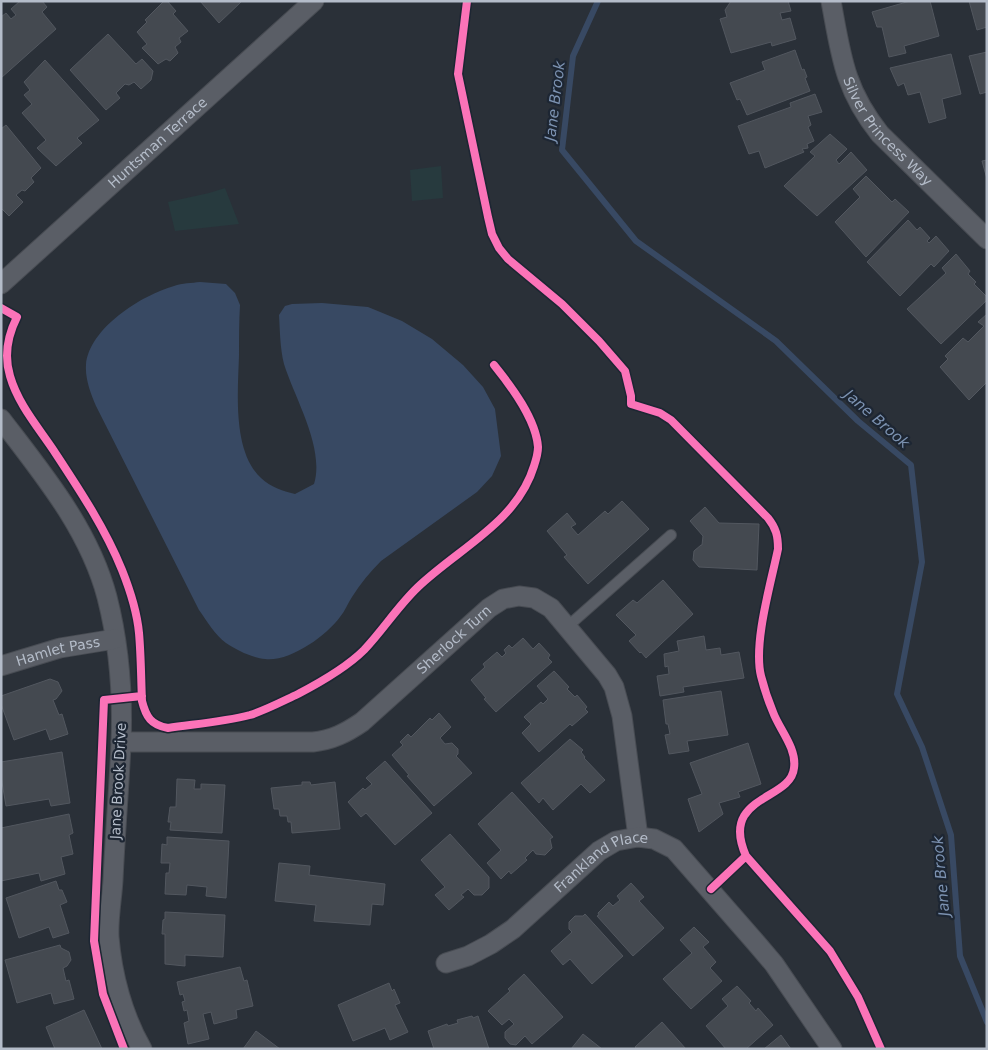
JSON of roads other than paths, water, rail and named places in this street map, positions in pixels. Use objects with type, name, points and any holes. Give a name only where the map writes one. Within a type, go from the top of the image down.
[{"type":"street","name":"Huntsman Terrace","points":[[1,284],[314,1]]},
{"type":"street","name":"Silver Princess Way","points":[[831,1],[844,68],[854,94],[867,118],[880,134],[987,239]]},
{"type":"street","name":"Jane Brook Drive","points":[[1,419],[56,491],[76,523],[94,559],[103,587],[115,639],[120,690],[121,742],[109,936],[114,972],[124,1008],[142,1049]]},
{"type":"street","name":"Sherlock Turn","points":[[121,742],[326,740],[338,737],[362,722],[489,608],[503,600],[519,596],[534,598],[551,608],[607,675],[617,694],[622,716],[638,837]]},
{"type":"street","name":"Hamlet Pass","points":[[1,666],[60,648],[115,639]]},
{"type":"street","name":"Frankland Place","points":[[446,963],[468,956],[491,944],[513,929],[592,858],[616,840],[638,837],[654,838],[674,849],[711,889],[774,964],[832,1049]]},
{"type":"lane","points":[[567,627],[672,535]]},
{"type":"water","points":[[200,282],[226,284],[235,293],[240,305],[238,403],[241,437],[245,452],[261,478],[286,492],[295,494],[314,484],[316,455],[307,424],[284,364],[280,340],[279,315],[285,306],[322,303],[368,307],[402,321],[432,339],[463,365],[483,387],[495,409],[501,456],[492,476],[477,492],[381,561],[358,587],[340,617],[326,632],[296,652],[275,659],[255,657],[230,646],[211,628],[199,610],[96,406],[87,381],[86,365],[89,351],[107,326],[119,315],[161,290],[180,284]]},
{"type":"waterway","name":"Jane Brook","points":[[598,1],[573,56],[562,150],[636,241],[776,341],[858,421],[911,465],[922,562],[897,694],[922,747],[951,835],[960,956],[987,1022]]}]
